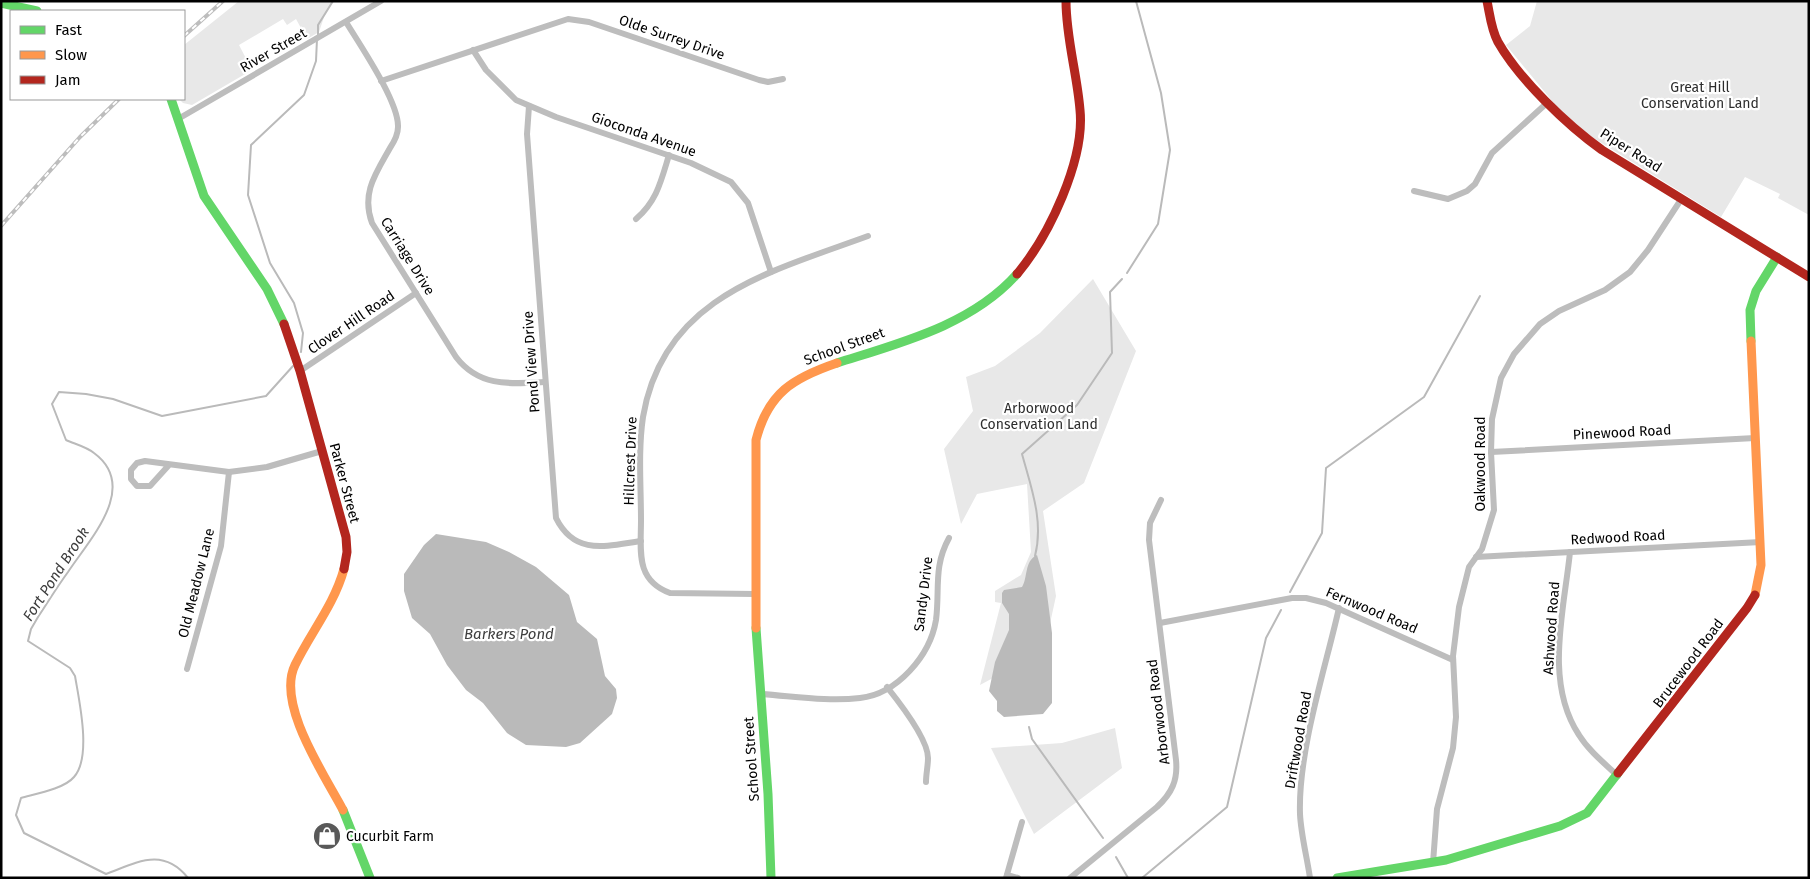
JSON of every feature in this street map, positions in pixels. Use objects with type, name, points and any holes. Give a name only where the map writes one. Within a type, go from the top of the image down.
[{"type":"street","name":"River Street","points":[[178,119],[381,1]]},
{"type":"street","name":"School Street","points":[[771,878],[768,794],[755,594],[756,440],[760,420],[772,401],[787,387],[806,374],[932,329],[975,309],[1012,279],[1033,251],[1047,226],[1074,165],[1081,128],[1078,94],[1066,36],[1066,1]]},
{"type":"street","name":"Piper Road","points":[[1487,1],[1492,28],[1498,42],[1567,122],[1592,143],[1809,277]]},
{"type":"street","points":[[1,3],[32,10]]},
{"type":"street","name":"Olde Surrey Drive","points":[[382,81],[561,21],[575,19],[758,80],[768,82],[783,79]]},
{"type":"street","name":"Carriage Drive","points":[[346,22],[382,81],[395,113],[398,128],[394,141],[371,182],[368,207],[372,223],[456,356],[472,373],[498,384],[545,382]]},
{"type":"street","name":"Gioconda Avenue","points":[[473,50],[486,70],[516,100],[716,173],[736,186],[752,212],[771,272]]},
{"type":"street","name":"Parker Street","points":[[171,100],[204,196],[267,289],[282,318],[300,371],[346,536],[347,555],[338,587],[296,663],[290,682],[290,692],[296,714],[343,812],[370,878]]},
{"type":"street","points":[[1414,191],[1448,199],[1467,191],[1475,184],[1492,153],[1548,102]]},
{"type":"street","name":"Pond View Drive","points":[[529,106],[527,134],[554,510],[560,525],[570,538],[584,545],[606,546],[641,541]]},
{"type":"street","points":[[636,219],[650,206],[654,199],[669,155]]},
{"type":"street","name":"Oakwood Road","points":[[1433,863],[1437,809],[1453,748],[1456,717],[1454,637],[1462,591],[1470,567],[1489,530],[1494,510],[1491,452],[1495,398],[1501,378],[1514,354],[1540,324],[1559,311],[1606,290],[1625,277],[1648,250],[1682,198]]},
{"type":"street","name":"Hillcrest Drive","points":[[755,594],[677,594],[660,589],[646,574],[642,564],[641,541],[643,419],[648,396],[659,370],[679,337],[705,310],[729,291],[771,272],[868,236]]},
{"type":"street","name":"Brucewood Road","points":[[1337,878],[1433,863],[1553,828],[1575,820],[1593,808],[1752,599],[1760,575],[1761,542],[1750,310],[1756,291],[1777,257]]},
{"type":"street","name":"Clover Hill Road","points":[[300,371],[416,293]]},
{"type":"street","name":"Pinewood Road","points":[[1491,452],[1756,438]]},
{"type":"street","points":[[169,465],[150,486],[137,486],[131,480],[131,470],[141,462],[169,465],[229,472],[268,467],[322,451]]},
{"type":"street","name":"Old Meadow Lane","points":[[187,669],[220,546],[229,472]]},
{"type":"street","name":"Arborwood Road","points":[[1070,878],[1157,807],[1173,788],[1177,773],[1149,532],[1152,515],[1161,500]]},
{"type":"street","name":"Sandy Drive","points":[[760,694],[861,698],[887,687],[906,674],[927,647],[934,630],[937,612],[937,568],[941,552],[949,538]]},
{"type":"street","name":"Redwood Road","points":[[1476,557],[1761,542]]},
{"type":"street","name":"Ashwood Road","points":[[1570,552],[1560,648],[1561,689],[1569,716],[1579,735],[1593,753],[1618,776]]},
{"type":"street","name":"Fernwood Road","points":[[1160,623],[1299,598],[1319,600],[1454,660]]},
{"type":"street","name":"Driftwood Road","points":[[1310,878],[1302,828],[1301,790],[1308,740],[1339,608]]},
{"type":"street","points":[[887,687],[926,748],[928,757],[926,782]]},
{"type":"street","points":[[1018,878],[1007,876],[1022,822]]},
{"type":"green space","points":[[239,1],[333,1],[324,17],[319,32],[307,39],[296,19],[287,25],[283,19],[239,45],[252,70],[192,105],[183,103],[180,100],[185,100],[185,44]]},
{"type":"green space","name":"Great Hill Conservation Land","points":[[1537,1],[1809,1],[1809,215],[1778,198],[1780,194],[1745,177],[1721,217],[1587,134],[1562,113],[1506,45],[1530,26]]},
{"type":"green space","name":"Arborwood Conservation Land","points":[[1093,279],[1136,351],[1084,483],[1043,511],[1056,596],[1036,688],[993,678],[980,685],[1001,603],[995,602],[995,591],[1021,575],[1031,552],[1027,484],[977,494],[961,524],[944,449],[973,411],[966,377],[995,366],[1040,333]]},
{"type":"green space","points":[[1115,728],[1122,768],[1034,834],[991,748],[1062,743]]},
{"type":"water","name":"Barkers Pond","points":[[436,534],[486,542],[509,552],[536,567],[569,595],[577,622],[597,639],[605,676],[616,689],[617,698],[612,714],[580,743],[566,747],[526,745],[507,733],[483,703],[466,690],[447,665],[430,634],[412,618],[404,591],[404,574],[424,545]]},
{"type":"water","points":[[1037,555],[1046,586],[1052,633],[1052,703],[1043,714],[1004,717],[997,711],[997,701],[989,691],[995,662],[1009,630],[1009,614],[1002,603],[1002,593],[1004,590],[1022,587],[1028,565]]},
{"type":"waterway","name":"Fort Pond Brook","points":[[318,35],[318,25],[333,1]]},
{"type":"waterway","points":[[1127,273],[1158,224],[1170,150],[1161,93],[1136,1]]},
{"type":"waterway","name":"Fort Pond Brook","points":[[301,352],[303,333],[294,303],[270,263],[248,195],[251,145],[304,95],[316,61],[317,39]]},
{"type":"waterway","points":[[1035,556],[1038,530],[1037,517],[1022,454],[1077,405],[1112,353],[1110,292],[1122,279]]},
{"type":"waterway","points":[[1290,592],[1322,533],[1326,468],[1424,397],[1480,296]]},
{"type":"waterway","name":"Fort Pond Brook","points":[[188,878],[179,868],[160,860],[139,862],[106,874],[24,833],[16,815],[21,798],[49,791],[63,785],[74,777],[79,768],[82,756],[83,728],[75,676],[70,668],[28,641],[31,629],[38,617],[98,529],[112,497],[112,481],[107,467],[91,451],[66,440],[52,404],[59,392],[86,394],[113,399],[162,416],[266,396],[293,366]]},
{"type":"waterway","points":[[1142,878],[1227,807],[1266,638],[1281,610]]},
{"type":"waterway","points":[[1029,727],[1032,739],[1103,838]]},
{"type":"waterway","points":[[1116,857],[1128,878]]},
{"type":"railway","points":[[185,35],[223,1]]},
{"type":"railway","points":[[1,226],[80,137],[118,100]]},
{"type":"traffic: fast","points":[[1,3],[32,10]]},
{"type":"traffic: fast","points":[[171,100],[204,196],[267,289],[284,324]]},
{"type":"traffic: fast","points":[[1751,341],[1750,310],[1756,291],[1777,257]]},
{"type":"traffic: fast","points":[[837,363],[910,339],[957,319],[979,307],[999,292],[1017,274]]},
{"type":"traffic: fast","points":[[756,628],[768,794],[771,878]]},
{"type":"traffic: fast","points":[[1337,878],[1446,860],[1560,826],[1587,813],[1618,773]]},
{"type":"traffic: fast","points":[[343,810],[370,878]]},
{"type":"traffic: slow","points":[[1751,341],[1761,565],[1755,595]]},
{"type":"traffic: slow","points":[[756,628],[756,440],[768,410],[784,389],[807,375],[837,363]]},
{"type":"traffic: slow","points":[[343,810],[314,759],[305,739],[292,699],[291,681],[295,665],[334,595],[344,569]]},
{"type":"traffic: jam","points":[[1017,274],[1029,258],[1052,219],[1071,174],[1077,151],[1080,110],[1066,15],[1066,1]]},
{"type":"traffic: jam","points":[[1487,1],[1494,32],[1507,56],[1531,86],[1574,128],[1602,150],[1809,277]]},
{"type":"traffic: jam","points":[[284,324],[300,371],[346,537],[347,552],[344,569]]},
{"type":"traffic: jam","points":[[1618,773],[1747,608],[1755,595]]},
{"type":"place","name":"Cucurbit Farm","points":[[327,836]]}]
